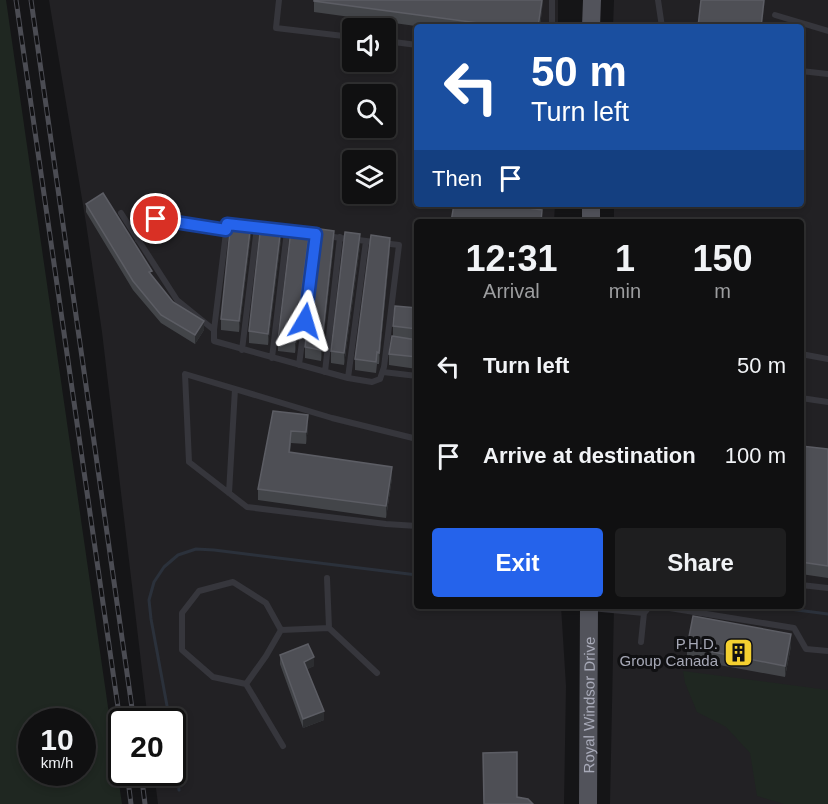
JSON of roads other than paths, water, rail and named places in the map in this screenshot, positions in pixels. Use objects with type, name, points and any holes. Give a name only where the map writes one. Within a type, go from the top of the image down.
[{"type":"main road","points":[[591,24],[592,0]]},
{"type":"main road","name":"Royal Windsor Drive","points":[[588,804],[589,609]]},
{"type":"lane","points":[[279,0],[276,28],[342,37]]},
{"type":"lane","points":[[552,0],[552,24]]},
{"type":"lane","points":[[658,0],[662,24]]},
{"type":"lane","points":[[775,15],[803,24]]},
{"type":"lane","points":[[804,24],[828,32]]},
{"type":"lane","points":[[396,42],[414,45]]},
{"type":"lane","points":[[804,71],[828,74]]},
{"type":"lane","points":[[121,213],[180,304],[214,330]]},
{"type":"lane","points":[[138,240],[144,227],[156,219],[226,230]]},
{"type":"lane","points":[[227,224],[257,227],[399,244],[383,372],[377,382],[348,378],[214,341],[227,224]]},
{"type":"lane","points":[[242,350],[257,227]]},
{"type":"lane","points":[[272,358],[287,231]]},
{"type":"lane","points":[[299,365],[316,234]]},
{"type":"lane","points":[[325,372],[340,237]]},
{"type":"lane","points":[[348,378],[366,241]]},
{"type":"lane","points":[[392,307],[400,308]]},
{"type":"lane","points":[[387,342],[397,344]]},
{"type":"lane","points":[[804,355],[828,359]]},
{"type":"lane","points":[[383,372],[414,376]]},
{"type":"lane","points":[[414,438],[332,418],[185,374],[189,462],[247,507],[414,526]]},
{"type":"lane","points":[[228,493],[235,389]]},
{"type":"lane","points":[[804,398],[828,402]]},
{"type":"lane","points":[[327,578],[329,628],[377,673]]},
{"type":"lane","points":[[281,630],[266,603],[233,582],[199,591],[182,613],[182,651],[213,677],[246,684],[283,746]]},
{"type":"lane","points":[[804,585],[828,588]]},
{"type":"lane","points":[[607,609],[644,613]]},
{"type":"lane","points":[[641,642],[644,613],[647,609]]},
{"type":"lane","points":[[676,609],[794,628],[806,649],[828,651]]},
{"type":"lane","points":[[281,630],[329,628]]},
{"type":"lane","points":[[246,684],[266,657],[281,630]]},
{"type":"waterway","points":[[167,708],[149,600],[154,582],[164,567],[178,555],[196,549],[214,550],[414,575]]},
{"type":"waterway","points":[[789,609],[828,614]]},
{"type":"waterway","points":[[178,786],[179,790]]},
{"type":"railway","points":[[16,0],[118,708]]},
{"type":"railway","points":[[31,0],[132,708]]},
{"type":"railway","points":[[129,786],[131,804]]},
{"type":"railway","points":[[143,786],[145,804]]},
{"type":"place","name":"P.H.D. Group Canada","points":[[739,652]]}]
